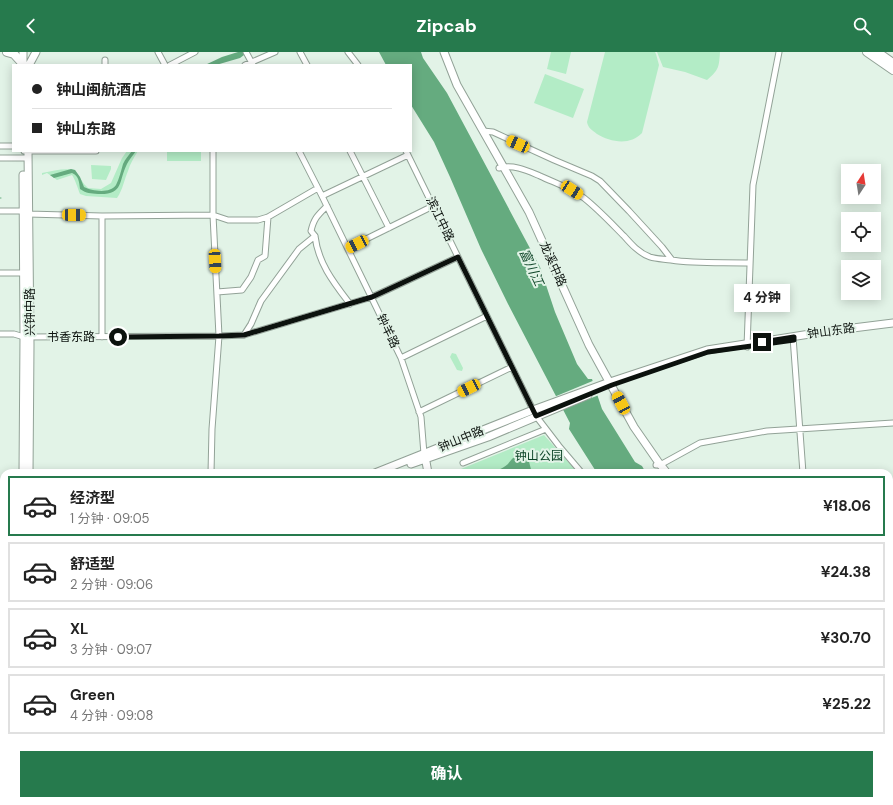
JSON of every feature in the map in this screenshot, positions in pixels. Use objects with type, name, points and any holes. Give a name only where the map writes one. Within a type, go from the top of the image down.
[{"type":"highway","points":[[7,52],[14,54],[25,64]]},
{"type":"highway","points":[[866,52],[893,70]]},
{"type":"highway","points":[[877,52],[893,63]]},
{"type":"main road","points":[[22,52],[26,64]]},
{"type":"main road","points":[[26,64],[29,52]]},
{"type":"main road","points":[[27,64],[36,52]]},
{"type":"main road","name":"龙溪中路","points":[[439,52],[453,87],[529,212],[589,345],[631,429],[660,469]]},
{"type":"main road","name":"龙溪中路","points":[[444,52],[457,85],[483,130],[501,167]]},
{"type":"main road","name":"兴钟中路","points":[[26,153],[29,469]]},
{"type":"main road","name":"兴钟中路","points":[[23,469],[27,337],[24,273],[26,213]]},
{"type":"main road","name":"钟山东路","points":[[535,413],[707,350],[893,323]]},
{"type":"main road","name":"钟山东路","points":[[794,338],[893,327]]},
{"type":"main road","points":[[396,469],[425,456],[488,436],[535,413]]},
{"type":"main road","points":[[425,456],[427,469]]},
{"type":"main road","name":"钟山中路","points":[[387,469],[425,456]]},
{"type":"main road","name":"龙溪中路","points":[[658,465],[662,469]]},
{"type":"street","points":[[158,52],[164,64]]},
{"type":"street","points":[[172,64],[195,52]]},
{"type":"street","points":[[247,54],[252,63],[276,52]]},
{"type":"street","points":[[300,52],[306,64]]},
{"type":"street","points":[[348,52],[357,64]]},
{"type":"street","points":[[747,345],[753,185],[778,52]]},
{"type":"street","points":[[483,130],[493,132],[592,176],[600,181],[629,211],[672,260]]},
{"type":"street","points":[[0,146],[12,146]]},
{"type":"street","points":[[0,158],[26,153],[61,152]]},
{"type":"street","points":[[211,469],[219,336],[213,216],[213,152]]},
{"type":"street","name":"钟羊路","points":[[300,152],[401,358],[421,416],[425,456]]},
{"type":"street","points":[[351,152],[389,228]]},
{"type":"street","points":[[322,196],[407,153]]},
{"type":"street","name":"滨江中路","points":[[407,153],[535,413],[579,469]]},
{"type":"street","points":[[501,167],[520,168],[572,190],[583,197],[642,253],[650,257],[680,262],[750,263]]},
{"type":"street","points":[[0,211],[102,216],[213,216],[228,220],[258,220],[268,217],[318,188]]},
{"type":"street","points":[[327,206],[316,216],[313,222],[312,231],[315,236],[316,247],[324,267],[333,283],[350,304]]},
{"type":"street","points":[[348,248],[433,206]]},
{"type":"street","points":[[102,216],[102,337]]},
{"type":"street","points":[[217,292],[242,290],[251,277],[258,260],[265,256],[268,217]]},
{"type":"street","points":[[244,335],[251,324],[261,301],[299,249],[315,236]]},
{"type":"street","name":"书香东路","points":[[0,334],[14,334],[27,337],[244,335],[372,297],[458,257]]},
{"type":"street","points":[[0,274],[24,273]]},
{"type":"street","points":[[401,358],[487,316]]},
{"type":"street","points":[[794,338],[803,469]]},
{"type":"street","points":[[419,412],[512,367]]},
{"type":"street","points":[[658,465],[700,444],[767,431],[893,423]]},
{"type":"street","points":[[464,463],[546,429]]},
{"type":"green space","points":[[551,52],[571,52],[566,74],[547,69]]},
{"type":"green space","points":[[605,52],[655,52],[656,54],[659,65],[642,133],[632,140],[614,141],[602,137],[588,126],[587,122]]},
{"type":"green space","points":[[657,52],[720,52],[718,68],[707,80],[685,72],[663,67]]},
{"type":"green space","points":[[545,74],[584,89],[573,118],[534,103]]},
{"type":"green space","points":[[126,152],[137,152],[131,163],[117,198],[86,196],[80,194],[72,175],[57,180],[47,173],[42,175],[42,173],[58,170],[75,170],[88,188],[101,189],[111,183]]},
{"type":"green space","points":[[167,152],[201,152],[201,161],[167,161]]},
{"type":"green space","points":[[91,165],[111,166],[106,180],[92,179]]},
{"type":"green space","points":[[452,353],[456,354],[463,368],[462,371],[457,370],[450,357]]},
{"type":"green space","name":"钟山公园","points":[[544,435],[574,469],[461,469]]},
{"type":"water","points":[[238,52],[248,52],[240,58],[219,64],[207,64]]},
{"type":"water","name":"富川江","points":[[379,52],[421,52],[423,58],[447,93],[540,267],[555,312],[577,364],[588,379],[592,379],[602,409],[635,462],[642,466],[644,469],[594,469],[569,429],[570,423],[481,249],[434,142],[412,107],[412,64],[385,64]]},
{"type":"water","points":[[131,152],[135,152],[124,170],[119,186],[116,190],[106,194],[89,193],[80,189],[77,178],[72,173],[54,178],[50,175],[71,169],[75,170],[84,187],[92,190],[110,190],[116,185],[126,159]]},
{"type":"water","points":[[518,455],[528,458],[531,469],[501,469]]},
{"type":"pier","points":[[595,380],[599,395],[561,410],[554,397]]},
{"type":"route","points":[[118,337],[244,335],[372,297],[458,257],[536,416],[612,385],[708,352],[794,340],[794,337],[762,342]]}]
